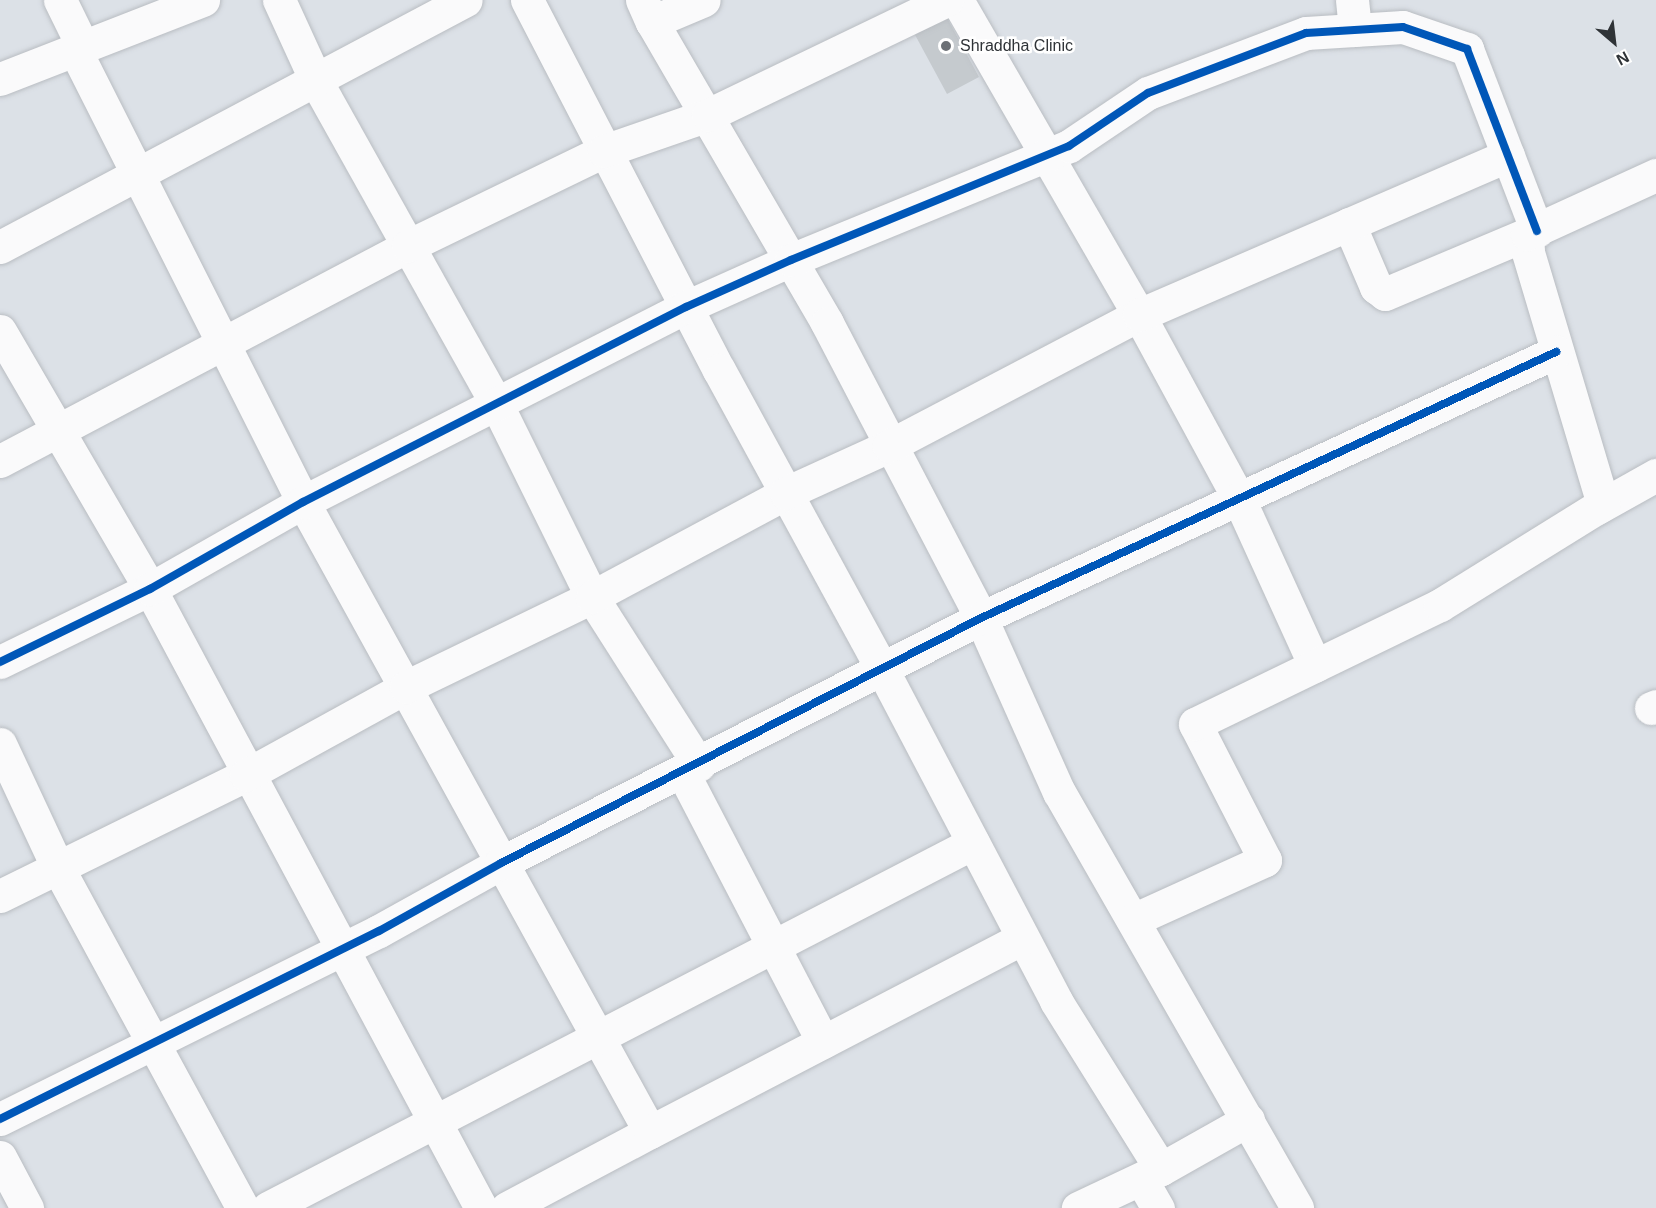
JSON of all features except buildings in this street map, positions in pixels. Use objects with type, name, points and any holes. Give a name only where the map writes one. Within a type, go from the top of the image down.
[{"type":"street","points":[[60,0],[78,47],[303,502],[650,1132]]},
{"type":"street","points":[[0,79],[203,0]]},
{"type":"street","points":[[279,0],[316,81],[498,406],[592,597],[691,769],[773,946],[823,1042]]},
{"type":"street","points":[[0,247],[140,175],[466,0]]},
{"type":"street","points":[[527,0],[686,308],[882,669],[1022,938],[1151,1174],[1158,1208]]},
{"type":"street","points":[[704,0],[647,11],[791,260],[981,618],[1059,792],[1297,1208]]},
{"type":"street","points":[[0,461],[223,340],[408,246],[604,151],[708,115],[947,0]]},
{"type":"street","points":[[957,0],[1045,156],[1140,315],[1239,499],[1315,666]]},
{"type":"street","points":[[0,662],[150,589],[303,502],[498,406],[686,308],[791,260],[1069,146],[1148,93],[1353,15],[1403,27],[1467,49],[1508,155],[1532,232],[1528,252],[1603,504],[1440,605],[1195,724],[1265,860],[1133,920]]},
{"type":"street","points":[[0,896],[246,775],[406,687],[592,597],[786,493],[889,446],[1140,315],[1508,155]]},
{"type":"street","points":[[1348,224],[1376,287],[1384,294],[1532,232],[1656,175]]},
{"type":"street","points":[[0,331],[150,589],[340,951],[481,1208]]},
{"type":"street","points":[[0,1119],[340,951],[501,863],[691,769],[981,618],[1556,352]]},
{"type":"street","points":[[1597,508],[1656,475]]},
{"type":"street","points":[[0,744],[57,866],[243,1208]]},
{"type":"street","points":[[268,1208],[973,843]]},
{"type":"street","points":[[507,1208],[1022,938]]},
{"type":"street","points":[[1078,1208],[1151,1174],[1248,1120]]},
{"type":"street","points":[[0,1157],[27,1208]]},
{"type":"cycle path","points":[[0,662],[150,589],[303,502],[686,307],[791,260],[1069,146],[1148,93],[1306,33],[1403,27],[1467,49],[1537,231]]},
{"type":"cycle path","points":[[0,1119],[379,931],[501,863],[981,618],[1556,352]]},
{"type":"place","name":"Shraddha Clinic","points":[[946,46]]}]
